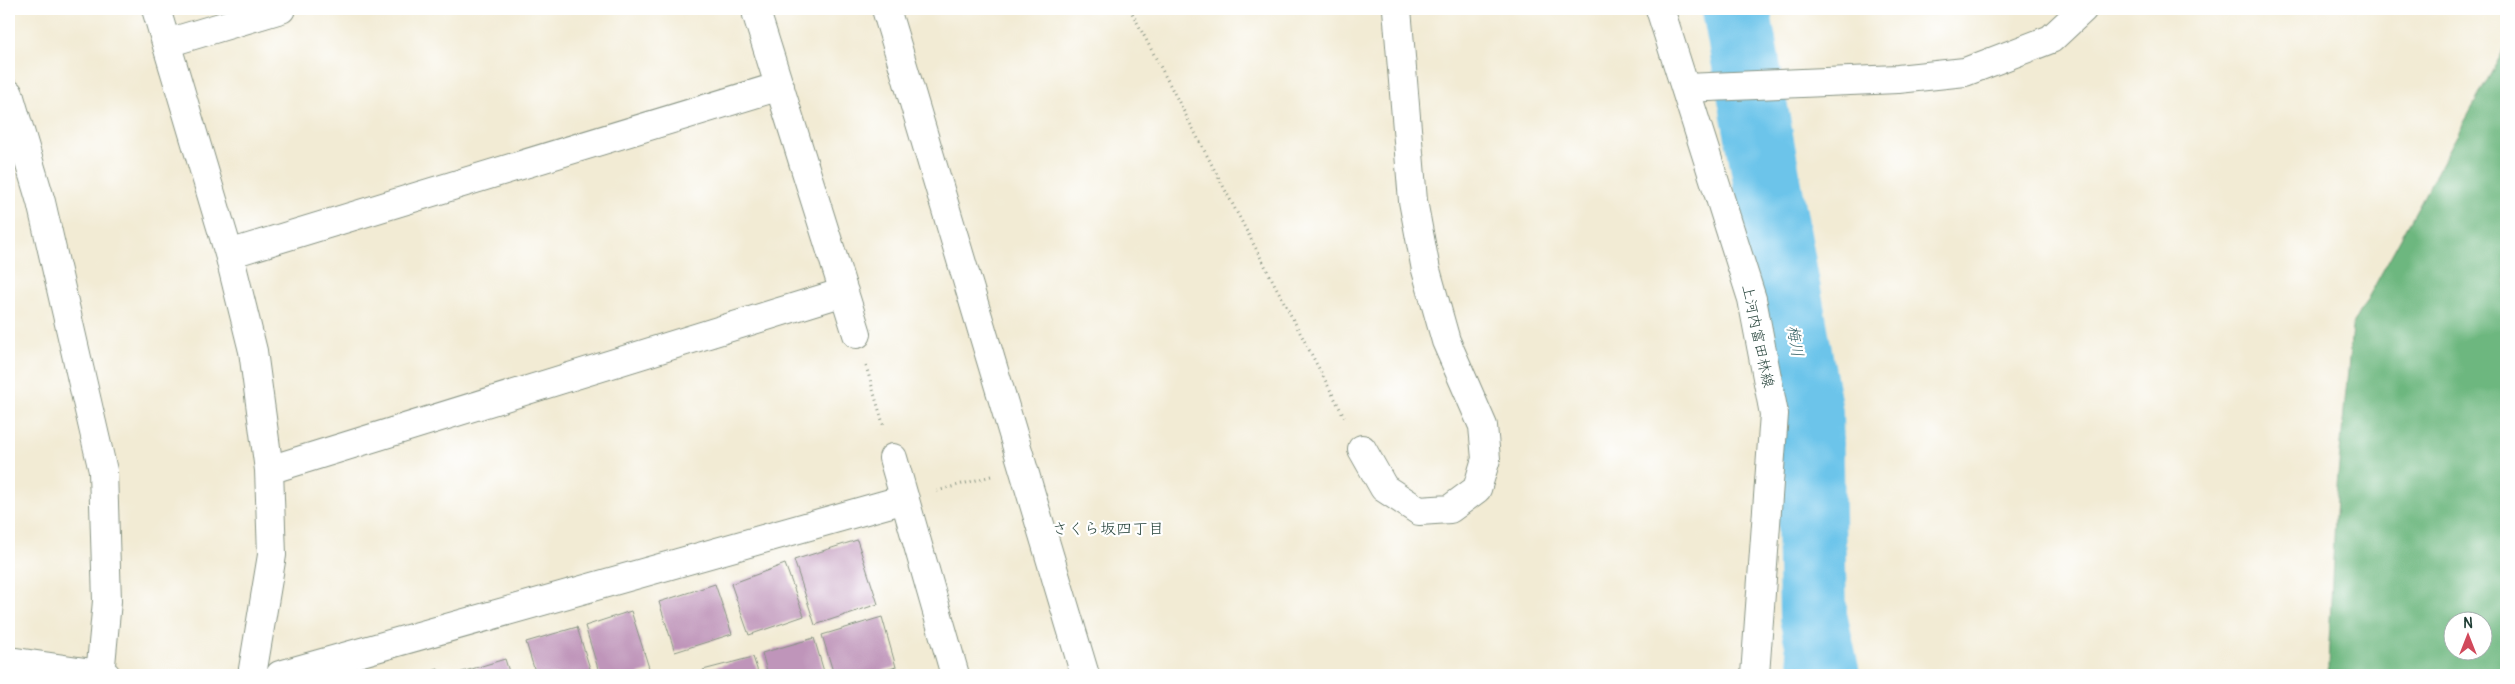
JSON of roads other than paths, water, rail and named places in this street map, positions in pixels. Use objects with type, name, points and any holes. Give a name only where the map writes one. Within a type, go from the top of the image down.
[{"type":"street","points":[[156,9],[230,254],[253,351],[269,470],[272,555],[252,675]]},
{"type":"street","points":[[167,43],[282,9]]},
{"type":"street","points":[[886,9],[1085,675]]},
{"type":"street","points":[[1362,449],[1384,488],[1419,510],[1450,509],[1477,489],[1486,459],[1483,426],[1446,342],[1426,270],[1413,201],[1397,9]]},
{"type":"street","name":"上河内富田林線","points":[[1660,9],[1752,299],[1774,414],[1755,675]]},
{"type":"street","points":[[1686,88],[1898,79],[1965,72],[2051,39],[2083,9]]},
{"type":"street","points":[[758,15],[857,334]]},
{"type":"street","points":[[230,254],[780,86]]},
{"type":"street","points":[[9,94],[41,202],[103,471],[108,601],[100,675]]},
{"type":"street","points":[[269,470],[844,292]]},
{"type":"street","points":[[893,458],[955,675]]},
{"type":"street","points":[[280,675],[905,499]]},
{"type":"street","points":[[9,661],[106,675]]},
{"type":"waterway","name":"梅川","points":[[1736,9],[1809,413],[1813,616],[1826,675]]},
{"type":"district","name":"さくら坂四丁目","points":[[1108,528]]}]
